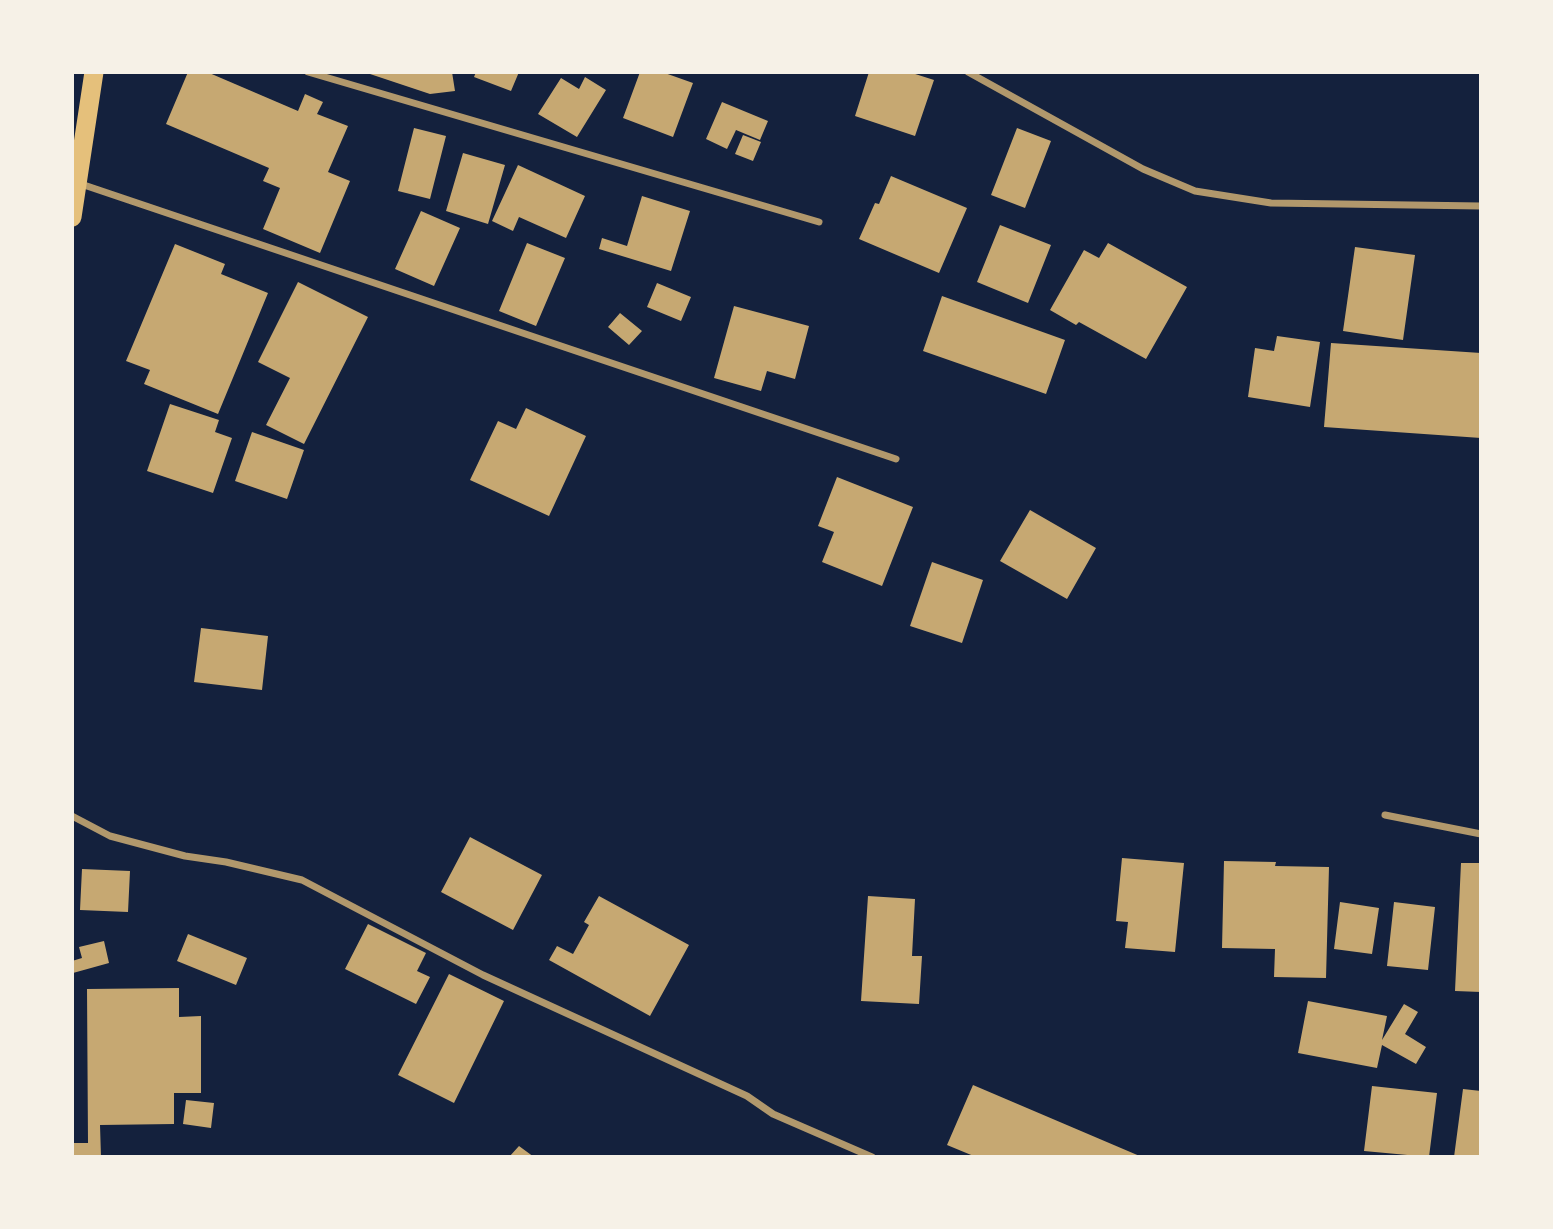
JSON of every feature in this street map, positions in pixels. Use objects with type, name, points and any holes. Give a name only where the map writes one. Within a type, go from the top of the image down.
[{"type":"highway","points":[[72,217],[94,72]]},
{"type":"street","points":[[308,72],[819,222]]},
{"type":"street","points":[[968,72],[1143,169],[1195,191],[1271,203],[1481,206]]},
{"type":"street","points":[[77,183],[896,459]]},
{"type":"street","points":[[1385,815],[1481,834]]},
{"type":"street","points":[[72,816],[110,836],[185,856],[226,862],[302,880],[482,975],[747,1096],[773,1114],[872,1157]]},
{"type":"building","points":[[188,72],[207,72],[298,111],[305,94],[323,102],[317,114],[348,126],[328,172],[350,181],[320,253],[263,229],[280,188],[263,181],[269,168],[166,124]]},
{"type":"building","points":[[364,72],[452,72],[455,91],[430,94]]},
{"type":"building","points":[[476,72],[519,72],[511,91],[474,77]]},
{"type":"building","points":[[640,72],[662,72],[693,83],[673,137],[623,118]]},
{"type":"building","points":[[869,72],[909,72],[934,80],[915,136],[855,116]]},
{"type":"building","points":[[585,77],[606,90],[577,137],[538,114],[561,78],[579,89]]},
{"type":"building","points":[[722,102],[768,121],[760,140],[736,130],[727,149],[706,139]]},
{"type":"building","points":[[414,128],[446,136],[430,199],[398,191]]},
{"type":"building","points":[[1017,128],[1051,141],[1025,208],[991,195]]},
{"type":"building","points":[[743,135],[761,142],[753,161],[735,154]]},
{"type":"building","points":[[463,153],[505,165],[488,224],[446,211]]},
{"type":"building","points":[[518,165],[585,196],[566,238],[519,217],[513,231],[492,221]]},
{"type":"building","points":[[891,176],[967,208],[939,273],[859,239]]},
{"type":"building","points":[[642,196],[690,211],[671,271],[599,249],[602,238],[627,246]]},
{"type":"building","points":[[421,211],[460,228],[434,286],[395,269]]},
{"type":"building","points":[[1000,225],[1051,245],[1028,303],[977,282]]},
{"type":"building","points":[[527,243],[565,258],[536,326],[499,311]]},
{"type":"building","points":[[1108,243],[1187,287],[1146,359],[1079,322],[1076,325],[1050,310],[1084,250],[1099,258]]},
{"type":"building","points":[[175,244],[225,264],[221,274],[268,293],[218,414],[144,384],[150,370],[126,361]]},
{"type":"building","points":[[1355,247],[1415,255],[1403,340],[1343,331]]},
{"type":"building","points":[[298,282],[368,317],[304,444],[266,425],[290,378],[258,362]]},
{"type":"building","points":[[657,283],[691,297],[681,321],[647,307]]},
{"type":"building","points":[[942,296],[1065,340],[1046,394],[923,351]]},
{"type":"building","points":[[734,306],[809,326],[795,379],[767,371],[761,391],[714,378]]},
{"type":"building","points":[[620,313],[642,331],[629,345],[608,327]]},
{"type":"building","points":[[1277,336],[1320,342],[1310,407],[1248,397],[1255,348],[1274,351]]},
{"type":"building","points":[[1331,343],[1481,353],[1481,438],[1324,427]]},
{"type":"building","points":[[170,404],[219,420],[215,432],[232,438],[213,493],[147,471]]},
{"type":"building","points":[[526,408],[586,436],[549,516],[470,480],[498,421],[516,429]]},
{"type":"building","points":[[252,432],[304,450],[287,499],[235,481]]},
{"type":"building","points":[[837,477],[913,507],[882,586],[822,562],[834,532],[818,526]]},
{"type":"building","points":[[1030,510],[1096,548],[1067,599],[1000,561]]},
{"type":"building","points":[[932,562],[983,580],[962,643],[910,626]]},
{"type":"building","points":[[201,628],[268,636],[262,690],[194,682]]},
{"type":"building","points":[[470,837],[542,875],[513,930],[441,892]]},
{"type":"building","points":[[1122,858],[1184,863],[1175,952],[1125,948],[1128,922],[1116,921]]},
{"type":"building","points":[[1224,861],[1329,867],[1326,978],[1274,977],[1275,949],[1222,948]]},
{"type":"building","points":[[1461,863],[1481,863],[1481,992],[1455,991]]},
{"type":"building","points":[[82,869],[130,871],[128,912],[80,910]]},
{"type":"building","points":[[599,896],[689,945],[650,1016],[549,960],[557,946],[573,954],[589,925],[584,922]]},
{"type":"building","points":[[868,896],[915,899],[912,956],[922,956],[919,1004],[861,1001]]},
{"type":"building","points":[[1340,902],[1379,908],[1372,954],[1334,949]]},
{"type":"building","points":[[1394,902],[1435,907],[1428,970],[1387,966]]},
{"type":"building","points":[[368,924],[426,953],[417,971],[430,977],[416,1004],[345,969]]},
{"type":"building","points":[[188,934],[247,958],[236,985],[177,961]]},
{"type":"building","points":[[104,941],[109,963],[73,973],[72,961],[82,958],[79,947]]},
{"type":"building","points":[[449,974],[504,1001],[454,1103],[398,1075]]},
{"type":"building","points":[[179,988],[179,1017],[201,1016],[201,1093],[174,1093],[174,1124],[100,1125],[101,1157],[72,1157],[72,1143],[88,1143],[87,989]]},
{"type":"building","points":[[1308,1001],[1387,1016],[1382,1040],[1404,1004],[1418,1012],[1405,1034],[1426,1047],[1416,1064],[1382,1045],[1377,1068],[1298,1053]]},
{"type":"building","points":[[973,1085],[1142,1157],[976,1157],[947,1145]]},
{"type":"building","points":[[1372,1086],[1437,1093],[1429,1157],[1364,1151]]},
{"type":"building","points":[[1463,1089],[1481,1091],[1481,1157],[1454,1157]]},
{"type":"building","points":[[186,1100],[214,1103],[211,1128],[183,1124]]},
{"type":"building","points":[[519,1146],[534,1157],[509,1157]]}]
